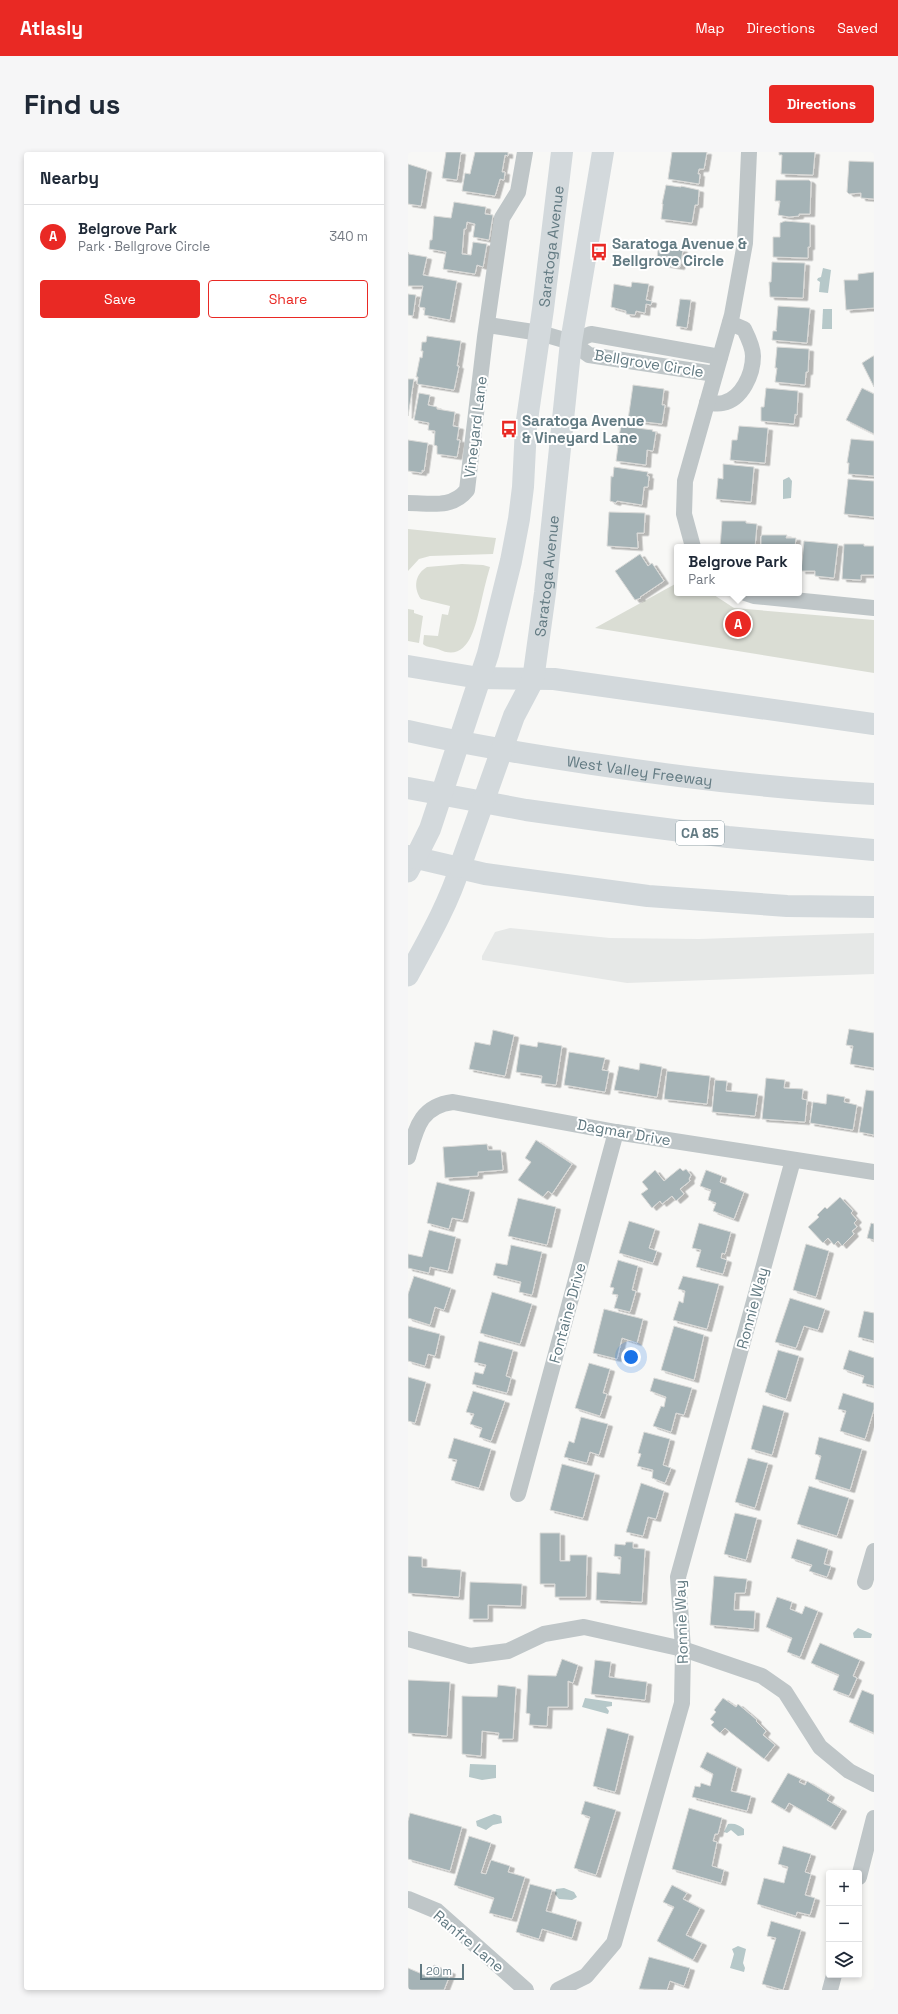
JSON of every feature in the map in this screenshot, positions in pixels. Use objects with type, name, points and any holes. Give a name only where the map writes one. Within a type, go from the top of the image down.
[{"type":"highway","name":"Saratoga Avenue","points":[[411,862],[430,829],[488,654],[504,592],[519,519],[523,487],[526,427],[540,333],[562,152]]},
{"type":"highway","name":"Saratoga Avenue","points":[[460,867],[514,716],[533,680],[545,593],[571,342],[602,152]]},
{"type":"highway","points":[[408,666],[479,678],[533,680],[554,679],[874,724]]},
{"type":"highway","name":"West Valley Freeway","points":[[413,732],[543,757],[702,779],[874,794]]},
{"type":"highway","name":"CA 85","points":[[408,788],[526,810],[728,837],[874,850]]},
{"type":"highway","points":[[411,862],[460,867],[485,874],[648,896],[787,906],[874,906]]},
{"type":"main road","name":"Saratoga Avenue","points":[[408,976],[427,942],[460,867]]},
{"type":"street","name":"Vineyard Lane","points":[[408,503],[449,503],[460,499],[467,490],[502,218],[518,192],[525,152]]},
{"type":"street","name":"Bellgrove Circle","points":[[692,544],[684,514],[685,481],[730,323],[745,243],[749,152]]},
{"type":"street","points":[[707,403],[722,404],[737,397],[747,381],[753,356],[750,339],[744,329],[730,323]]},
{"type":"street","points":[[488,325],[540,333],[571,342]]},
{"type":"street","name":"Bellgrove Circle","points":[[571,342],[591,334],[720,356]]},
{"type":"street","name":"Bellgrove Circle","points":[[571,342],[589,355],[715,374]]},
{"type":"street","points":[[754,596],[874,608]]},
{"type":"street","name":"Dagmar Drive","points":[[408,1157],[416,1128],[431,1108],[444,1103],[453,1102],[616,1132],[874,1172]]},
{"type":"street","name":"Fontaine Drive","points":[[518,1494],[616,1132]]},
{"type":"street","name":"Ronnie Way","points":[[558,1990],[586,1976],[614,1943],[682,1703],[683,1649],[678,1577],[793,1160]]},
{"type":"street","points":[[866,1582],[874,1552]]},
{"type":"street","points":[[408,1639],[470,1656],[508,1651],[544,1634],[584,1627],[683,1649],[762,1676],[785,1692],[820,1747],[849,1771],[874,1784]]},
{"type":"street","points":[[861,1870],[874,1818]]},
{"type":"street","name":"Ranfre Lane","points":[[408,1899],[437,1911],[526,1990]]},
{"type":"street","points":[[830,1990],[833,1978]]},
{"type":"shaded area","points":[[823,268],[831,270],[828,293],[819,292],[820,282],[817,280],[821,277]]},
{"type":"shaded area","points":[[823,309],[832,309],[832,329],[822,329]]},
{"type":"shaded area","points":[[789,477],[792,481],[791,498],[783,499],[783,480]]},
{"type":"shaded area","points":[[408,529],[496,538],[493,554],[430,556],[419,559],[408,571]]},
{"type":"shaded area","points":[[462,564],[483,565],[490,567],[476,624],[468,641],[463,648],[457,652],[448,652],[426,646],[423,644],[424,635],[438,636],[442,614],[448,615],[450,606],[421,599],[418,595],[416,586],[418,577],[427,567]]},
{"type":"shaded area","points":[[674,585],[674,596],[716,596],[734,608],[874,620],[874,673],[595,628]]},
{"type":"shaded area","points":[[408,609],[414,610],[414,613],[423,616],[419,643],[408,641]]},
{"type":"shaded area","points":[[510,928],[610,938],[699,939],[874,933],[874,974],[627,983],[482,960],[482,956],[495,932]]},
{"type":"shaded area","points":[[858,1628],[872,1634],[871,1638],[854,1638],[853,1633]]},
{"type":"shaded area","points":[[585,1698],[612,1702],[612,1706],[606,1707],[609,1711],[608,1714],[582,1707]]},
{"type":"shaded area","points":[[470,1764],[496,1765],[496,1778],[482,1780],[469,1777]]},
{"type":"shaded area","points":[[494,1814],[501,1816],[502,1823],[493,1825],[486,1830],[477,1826],[476,1821]]},
{"type":"shaded area","points":[[728,1824],[739,1825],[744,1829],[744,1835],[738,1836],[731,1830],[727,1833],[724,1832]]},
{"type":"shaded area","points":[[564,1888],[574,1892],[577,1897],[572,1900],[559,1899],[555,1894],[556,1889]]},
{"type":"shaded area","points":[[738,1946],[746,1949],[743,1963],[745,1968],[744,1972],[730,1968],[734,1954],[732,1949]]},
{"type":"building","points":[[446,152],[461,152],[457,180],[442,178]]},
{"type":"building","points":[[475,152],[508,152],[508,156],[505,155],[502,172],[505,172],[504,180],[500,179],[495,196],[462,191],[465,173],[470,174]]},
{"type":"building","points":[[672,152],[707,152],[704,169],[699,169],[699,184],[668,179]]},
{"type":"building","points":[[779,152],[815,152],[813,175],[781,174],[782,155],[779,155]]},
{"type":"building","points":[[849,161],[874,162],[874,199],[861,198],[861,193],[849,194],[847,192]]},
{"type":"building","points":[[408,164],[427,170],[421,206],[408,204]]},
{"type":"building","points":[[776,180],[809,180],[811,182],[810,214],[799,214],[799,216],[789,217],[778,215],[780,201],[775,201]]},
{"type":"building","points":[[666,185],[681,186],[699,190],[698,205],[695,205],[692,223],[661,219]]},
{"type":"building","points":[[454,202],[486,207],[485,214],[493,215],[489,240],[473,237],[475,224],[467,222],[466,229],[464,229],[462,254],[471,255],[473,242],[487,244],[483,267],[477,265],[475,274],[443,269],[446,252],[429,249],[430,240],[432,240],[434,216],[451,218]]},
{"type":"building","points":[[785,221],[810,223],[810,247],[808,247],[808,258],[773,257],[773,237],[780,237],[780,223]]},
{"type":"building","points":[[664,247],[683,250],[680,267],[662,264],[662,260],[657,259],[658,250],[664,251]]},
{"type":"building","points":[[408,252],[409,254],[427,257],[423,275],[457,281],[450,320],[424,315],[425,308],[419,307],[423,286],[408,286]]},
{"type":"building","points":[[772,262],[805,263],[803,298],[770,297],[769,282],[771,282]]},
{"type":"building","points":[[874,272],[874,308],[846,310],[844,280],[858,280],[858,274]]},
{"type":"building","points":[[632,282],[649,284],[646,300],[652,301],[651,305],[646,304],[645,313],[636,311],[635,315],[626,314],[626,311],[611,307],[614,284],[631,287]]},
{"type":"building","points":[[408,294],[416,295],[413,316],[408,315]]},
{"type":"building","points":[[680,299],[691,300],[687,328],[676,326]]},
{"type":"building","points":[[778,306],[810,308],[807,343],[772,340],[773,331],[777,331]]},
{"type":"building","points":[[427,336],[461,341],[457,366],[459,366],[454,390],[417,384],[418,377],[416,377],[420,357],[422,358],[423,351],[421,351],[422,342],[426,342]]},
{"type":"building","points":[[777,347],[809,349],[808,372],[806,372],[805,385],[775,382]]},
{"type":"building","points":[[874,356],[874,387],[862,363]]},
{"type":"building","points":[[408,379],[414,379],[408,416]]},
{"type":"building","points":[[633,385],[664,389],[662,405],[665,405],[662,424],[628,420]]},
{"type":"building","points":[[766,388],[798,391],[797,415],[795,414],[794,424],[761,421],[761,407],[764,407]]},
{"type":"building","points":[[862,388],[874,394],[874,434],[846,420]]},
{"type":"building","points":[[419,393],[430,395],[428,405],[437,407],[437,409],[455,412],[453,426],[459,427],[457,440],[460,440],[457,457],[437,454],[437,446],[434,445],[435,431],[428,430],[429,423],[414,420]]},
{"type":"building","points":[[621,426],[653,430],[652,431],[656,432],[653,451],[647,450],[646,465],[616,461]]},
{"type":"building","points":[[739,426],[768,428],[765,463],[730,460],[732,440],[737,440]]},
{"type":"building","points":[[851,439],[874,441],[874,476],[848,474],[849,463],[847,463]]},
{"type":"building","points":[[408,440],[428,443],[424,471],[422,470],[422,473],[408,471]]},
{"type":"building","points":[[723,464],[754,467],[751,502],[716,499],[718,478],[723,479]]},
{"type":"building","points":[[614,467],[648,472],[648,487],[644,487],[642,505],[617,501],[616,503],[610,501],[611,476],[613,477]]},
{"type":"building","points":[[848,479],[874,481],[874,517],[844,514]]},
{"type":"building","points":[[609,512],[645,513],[644,533],[637,533],[638,548],[607,546]]},
{"type":"building","points":[[722,521],[746,521],[746,523],[757,524],[755,544],[720,544]]},
{"type":"building","points":[[762,535],[787,535],[786,538],[796,538],[795,544],[761,544]]},
{"type":"building","points":[[804,541],[838,544],[834,578],[815,576],[815,571],[802,571]]},
{"type":"building","points":[[844,544],[864,544],[864,546],[874,546],[874,575],[861,575],[861,580],[842,579]]},
{"type":"building","points":[[640,554],[648,566],[652,563],[664,581],[640,597],[641,598],[635,600],[615,571]]},
{"type":"building","points":[[849,1029],[874,1033],[874,1068],[850,1064],[853,1046],[846,1045]]},
{"type":"building","points":[[493,1030],[514,1035],[505,1076],[469,1069],[475,1042],[490,1045]]},
{"type":"building","points":[[538,1042],[562,1046],[556,1085],[541,1083],[542,1076],[516,1072],[520,1044],[537,1047]]},
{"type":"building","points":[[569,1052],[605,1058],[602,1070],[609,1071],[605,1092],[564,1085]]},
{"type":"building","points":[[640,1063],[662,1067],[657,1097],[614,1090],[619,1066],[639,1070]]},
{"type":"building","points":[[667,1071],[710,1076],[707,1104],[664,1099]]},
{"type":"building","points":[[766,1078],[785,1080],[784,1088],[803,1089],[802,1099],[807,1100],[805,1122],[762,1119]]},
{"type":"building","points":[[715,1080],[727,1081],[726,1091],[758,1094],[755,1116],[712,1112]]},
{"type":"building","points":[[866,1090],[874,1091],[874,1135],[859,1132]]},
{"type":"building","points":[[827,1094],[845,1097],[844,1102],[857,1105],[853,1130],[810,1123],[813,1102],[826,1104]]},
{"type":"building","points":[[536,1140],[572,1164],[552,1194],[548,1191],[543,1197],[518,1180],[531,1162],[525,1158]]},
{"type":"building","points":[[487,1144],[488,1150],[501,1150],[503,1170],[478,1172],[478,1176],[445,1178],[443,1147]]},
{"type":"building","points":[[680,1168],[683,1171],[686,1169],[691,1175],[689,1179],[690,1181],[680,1189],[684,1194],[676,1201],[672,1196],[662,1204],[660,1201],[652,1208],[641,1194],[648,1189],[642,1182],[655,1170],[664,1181]]},
{"type":"building","points":[[706,1170],[722,1176],[720,1182],[744,1192],[734,1219],[713,1211],[716,1203],[708,1200],[711,1190],[700,1186]]},
{"type":"building","points":[[437,1182],[470,1190],[463,1220],[452,1218],[449,1229],[427,1223]]},
{"type":"building","points":[[840,1197],[853,1211],[851,1213],[857,1220],[854,1223],[857,1227],[852,1231],[854,1234],[842,1246],[838,1241],[834,1245],[828,1238],[823,1243],[808,1227],[819,1217],[817,1215],[825,1207],[827,1209]]},
{"type":"building","points":[[518,1198],[556,1207],[547,1245],[508,1236]]},
{"type":"building","points":[[629,1221],[655,1229],[649,1248],[657,1251],[653,1263],[619,1253]]},
{"type":"building","points":[[699,1223],[731,1232],[725,1254],[722,1253],[721,1258],[727,1260],[723,1274],[696,1267],[701,1250],[692,1248]]},
{"type":"building","points":[[871,1223],[874,1224],[874,1240],[867,1238]]},
{"type":"building","points":[[429,1230],[456,1237],[448,1271],[430,1267],[429,1273],[408,1268],[408,1254],[422,1257]]},
{"type":"building","points":[[806,1244],[829,1251],[816,1297],[793,1290]]},
{"type":"building","points":[[511,1245],[542,1252],[532,1295],[519,1292],[521,1282],[493,1275],[496,1263],[507,1265]]},
{"type":"building","points":[[618,1260],[638,1266],[632,1290],[636,1291],[630,1312],[614,1308],[618,1295],[612,1294],[614,1288],[610,1287]]},
{"type":"building","points":[[414,1276],[451,1288],[444,1310],[435,1307],[430,1325],[408,1318],[408,1294]]},
{"type":"building","points":[[683,1276],[719,1284],[707,1329],[673,1320],[679,1301],[683,1303],[685,1291],[678,1289]]},
{"type":"building","points":[[492,1292],[532,1304],[520,1344],[480,1333]]},
{"type":"building","points":[[790,1298],[825,1309],[818,1330],[804,1326],[796,1348],[775,1342]]},
{"type":"building","points":[[604,1309],[643,1319],[637,1343],[622,1338],[617,1359],[593,1353]]},
{"type":"building","points":[[864,1311],[874,1313],[874,1341],[858,1337]]},
{"type":"building","points":[[408,1326],[440,1334],[435,1356],[428,1354],[425,1366],[408,1361]]},
{"type":"building","points":[[674,1326],[704,1335],[694,1380],[661,1370]]},
{"type":"building","points":[[479,1341],[513,1350],[506,1376],[511,1378],[507,1393],[472,1384],[475,1372],[483,1374],[486,1365],[474,1362]]},
{"type":"building","points":[[778,1350],[799,1356],[786,1399],[765,1392]]},
{"type":"building","points":[[849,1350],[874,1358],[874,1386],[862,1383],[864,1376],[843,1369]]},
{"type":"building","points":[[589,1363],[610,1369],[603,1393],[607,1394],[600,1416],[575,1408]]},
{"type":"building","points":[[408,1377],[426,1382],[415,1423],[408,1421]]},
{"type":"building","points":[[654,1378],[692,1388],[684,1415],[676,1413],[671,1432],[653,1426],[661,1406],[664,1407],[666,1397],[650,1391]]},
{"type":"building","points":[[473,1391],[505,1401],[491,1441],[479,1437],[482,1428],[470,1424],[474,1414],[466,1412]]},
{"type":"building","points":[[843,1393],[874,1403],[874,1409],[865,1439],[840,1431],[846,1411],[838,1409]]},
{"type":"building","points":[[763,1405],[784,1411],[772,1455],[751,1449]]},
{"type":"building","points":[[581,1417],[608,1424],[599,1455],[590,1452],[587,1463],[564,1457],[569,1441],[574,1443]]},
{"type":"building","points":[[644,1432],[670,1439],[663,1465],[671,1468],[665,1483],[652,1478],[653,1470],[637,1466],[641,1454],[638,1453]]},
{"type":"building","points":[[819,1437],[862,1449],[850,1490],[815,1479],[821,1456],[815,1454]]},
{"type":"building","points":[[454,1438],[491,1449],[479,1488],[451,1480],[457,1460],[448,1458]]},
{"type":"building","points":[[748,1458],[768,1463],[755,1508],[735,1502]]},
{"type":"building","points":[[562,1464],[595,1473],[583,1518],[550,1510]]},
{"type":"building","points":[[641,1483],[664,1491],[656,1519],[648,1517],[643,1536],[626,1532]]},
{"type":"building","points":[[809,1486],[849,1498],[837,1536],[797,1524]]},
{"type":"building","points":[[735,1513],[757,1518],[746,1560],[724,1554]]},
{"type":"building","points":[[540,1533],[560,1533],[560,1561],[570,1561],[570,1555],[587,1555],[586,1597],[555,1597],[555,1584],[540,1584]]},
{"type":"building","points":[[797,1539],[828,1549],[824,1564],[831,1566],[827,1577],[809,1571],[812,1565],[791,1558]]},
{"type":"building","points":[[626,1542],[633,1542],[633,1548],[645,1549],[642,1602],[596,1600],[597,1572],[620,1574],[621,1557],[614,1556],[615,1544],[625,1545]]},
{"type":"building","points":[[408,1556],[422,1557],[422,1567],[461,1570],[459,1597],[408,1593]]},
{"type":"building","points":[[714,1576],[747,1579],[745,1593],[735,1593],[734,1610],[755,1611],[754,1629],[710,1625]]},
{"type":"building","points":[[470,1582],[522,1584],[521,1606],[488,1605],[488,1619],[469,1619]]},
{"type":"building","points":[[777,1597],[792,1602],[790,1609],[802,1614],[805,1606],[818,1611],[800,1657],[787,1652],[792,1638],[766,1627]]},
{"type":"building","points":[[820,1643],[860,1660],[853,1676],[857,1678],[849,1696],[833,1690],[839,1675],[811,1663]]},
{"type":"building","points":[[562,1659],[578,1665],[573,1683],[568,1681],[568,1707],[548,1707],[547,1726],[529,1725],[530,1714],[526,1713],[528,1675],[556,1676]]},
{"type":"building","points":[[595,1660],[611,1662],[609,1677],[647,1682],[645,1700],[591,1694]]},
{"type":"building","points":[[408,1680],[450,1682],[447,1736],[408,1733]]},
{"type":"building","points":[[498,1685],[516,1687],[513,1739],[498,1739],[499,1733],[482,1731],[481,1756],[462,1754],[462,1696],[497,1697]]},
{"type":"building","points":[[862,1690],[874,1695],[874,1733],[849,1722]]},
{"type":"building","points":[[723,1698],[736,1707],[738,1704],[757,1720],[756,1721],[766,1731],[763,1735],[775,1745],[764,1759],[725,1728],[720,1733],[711,1725],[714,1722],[710,1719],[716,1712],[714,1710]]},
{"type":"building","points":[[607,1728],[629,1734],[615,1792],[593,1786]]},
{"type":"building","points":[[707,1752],[737,1767],[731,1791],[751,1796],[747,1811],[692,1797],[695,1786],[700,1787],[701,1783],[710,1786],[713,1774],[700,1767]]},
{"type":"building","points":[[788,1773],[801,1779],[799,1782],[805,1785],[807,1781],[830,1795],[827,1800],[842,1809],[831,1827],[789,1803],[785,1810],[771,1802]]},
{"type":"building","points":[[585,1801],[616,1810],[596,1875],[574,1868],[590,1817],[581,1814]]},
{"type":"building","points":[[689,1808],[722,1818],[718,1834],[715,1834],[713,1841],[717,1842],[712,1866],[724,1870],[721,1883],[672,1869]]},
{"type":"building","points":[[410,1813],[462,1827],[450,1871],[408,1859],[408,1821]]},
{"type":"building","points":[[469,1836],[491,1843],[481,1873],[486,1874],[491,1860],[510,1866],[508,1872],[525,1877],[512,1919],[489,1913],[494,1898],[454,1885]]},
{"type":"building","points":[[783,1846],[811,1854],[805,1872],[811,1874],[805,1895],[815,1898],[810,1915],[797,1912],[796,1916],[757,1904],[764,1878],[784,1883],[788,1867],[778,1864]]},
{"type":"building","points":[[530,1884],[552,1890],[546,1911],[577,1920],[572,1938],[542,1929],[539,1939],[516,1932]]},
{"type":"building","points":[[672,1885],[687,1893],[683,1899],[700,1908],[686,1935],[702,1943],[693,1960],[657,1941],[674,1907],[663,1902]]},
{"type":"building","points":[[771,1921],[801,1930],[783,1990],[762,1984],[776,1938],[767,1936]]},
{"type":"building","points":[[649,1957],[690,1968],[684,1986],[670,1981],[667,1990],[639,1989]]},
{"type":"building","points":[[434,1965],[451,1972],[444,1990],[408,1990],[408,1968],[429,1977]]},
{"type":"place","name":"Saratoga Avenue & Bellgrove Circle","points":[[599,252]]},
{"type":"place","name":"Saratoga Avenue & Vineyard Lane","points":[[509,429]]},
{"type":"place","name":"Belgrove Park","points":[[738,624]]}]
